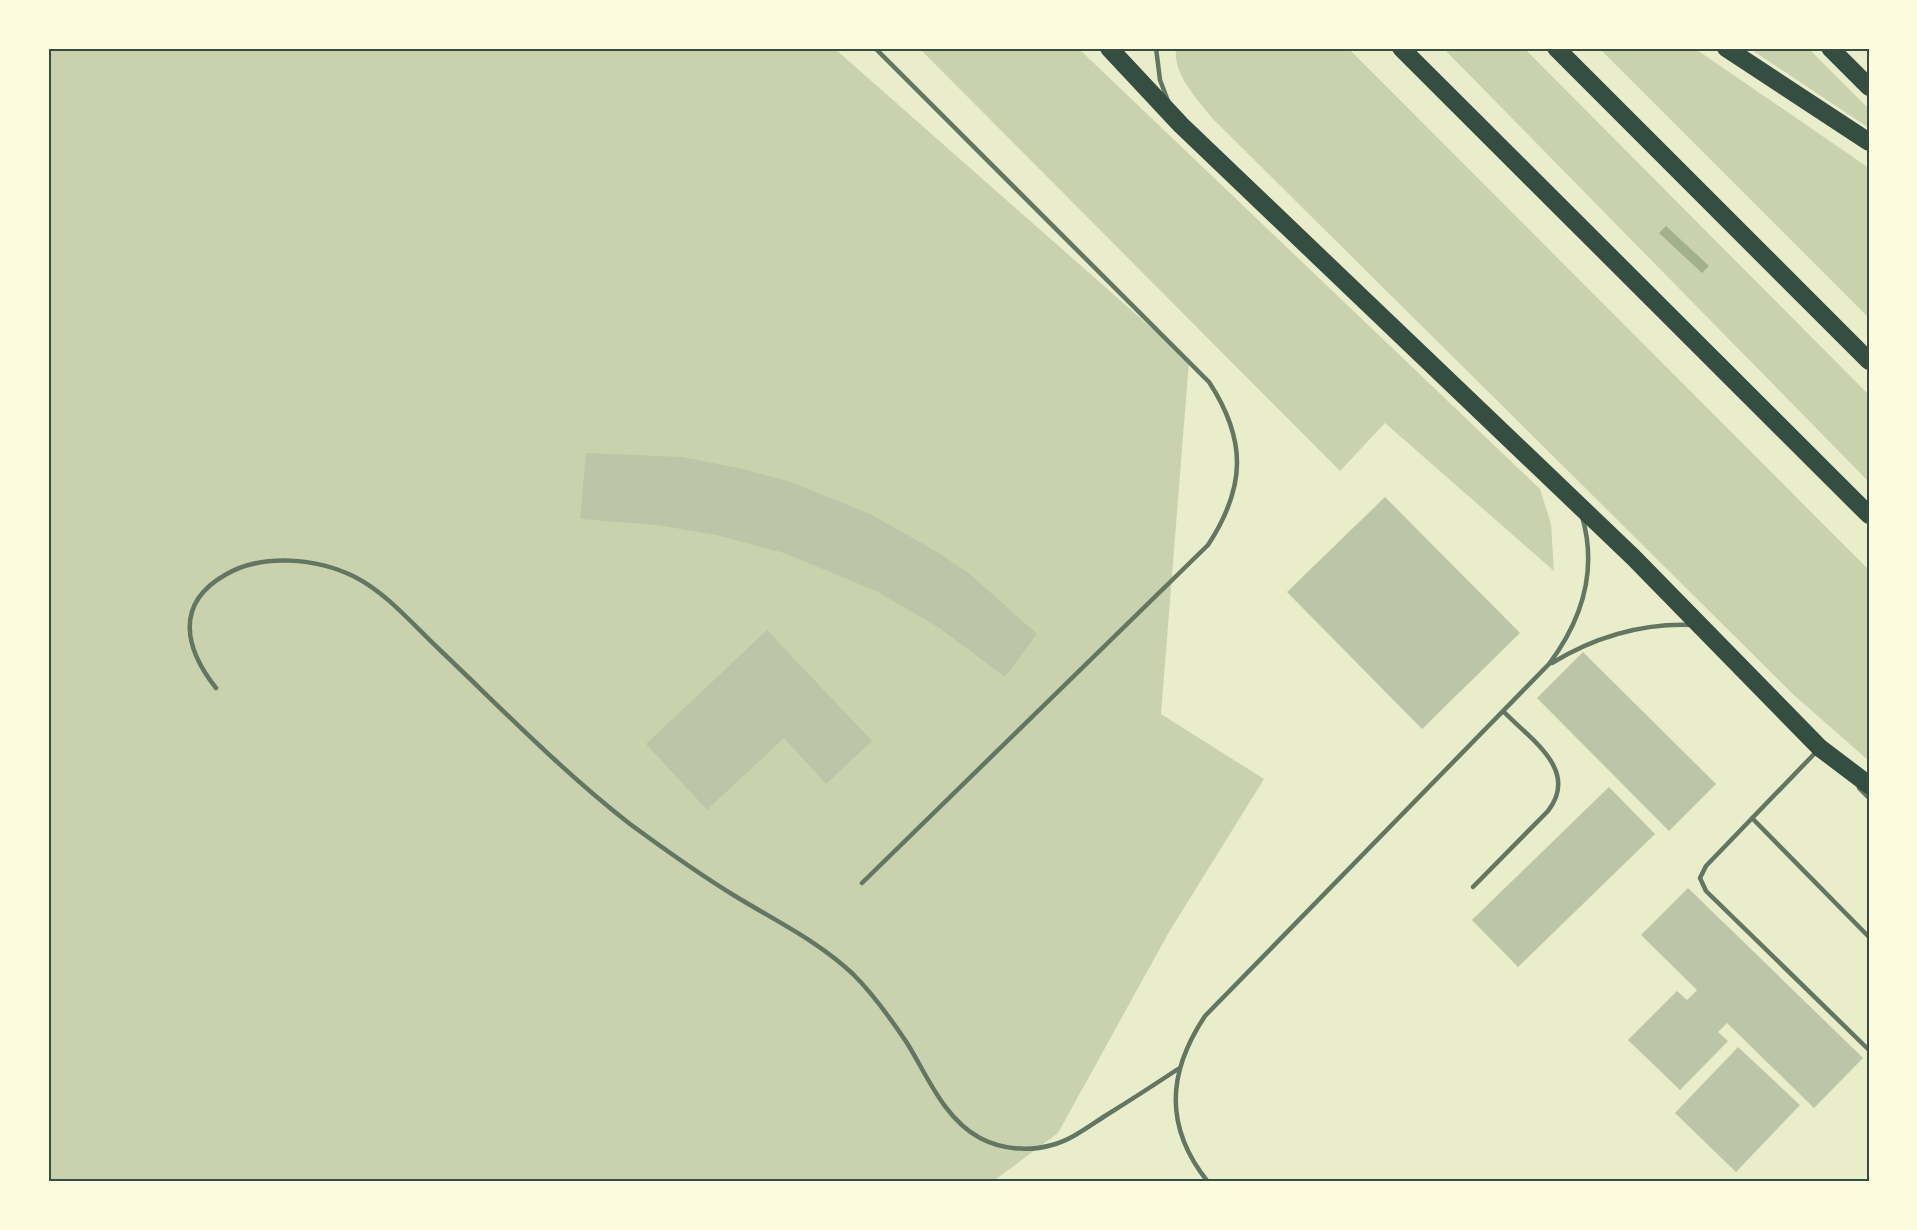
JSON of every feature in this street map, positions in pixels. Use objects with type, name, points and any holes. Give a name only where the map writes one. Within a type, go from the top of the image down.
[{"type":"highway","points":[[1109,48],[1181,125],[1579,504],[1820,748],[1869,785]]},
{"type":"highway","points":[[1401,48],[1869,515]]},
{"type":"highway","points":[[1556,48],[1869,361]]},
{"type":"highway","points":[[1726,48],[1869,142]]},
{"type":"highway","points":[[1830,48],[1869,87]]},
{"type":"lane","points":[[862,883],[1208,545],[1228,511],[1234,492],[1238,463],[1235,434],[1225,406],[1209,382],[875,48]]},
{"type":"lane","points":[[1156,48],[1161,80],[1181,125]]},
{"type":"lane","points":[[1208,1182],[1190,1156],[1179,1129],[1175,1099],[1178,1069],[1189,1041],[1205,1016],[1549,664],[1576,622],[1584,598],[1588,551],[1579,504]]},
{"type":"lane","points":[[216,688],[201,670],[191,648],[190,624],[197,600],[212,582],[231,571],[255,564],[308,562],[332,568],[377,591],[579,781],[629,823],[727,891],[820,947],[853,975],[883,1008],[958,1122],[979,1137],[1011,1147],[1028,1149],[1053,1145],[1075,1135],[1178,1069]]},
{"type":"lane","points":[[1549,664],[1580,647],[1621,632],[1673,624],[1699,626]]},
{"type":"lane","points":[[1473,887],[1548,811],[1556,800],[1560,786],[1558,773],[1551,761],[1503,711]]},
{"type":"lane","points":[[1869,798],[1820,748],[1702,872],[1701,885],[1869,1050]]},
{"type":"lane","points":[[1752,818],[1869,937]]},
{"type":"shaded area","points":[[48,48],[834,48],[1189,361],[1161,714],[1264,779],[1169,932],[1058,1133],[992,1182],[48,1182]]},
{"type":"shaded area","points":[[919,48],[1078,48],[1540,489],[1551,524],[1554,571],[1385,423],[1340,471]]},
{"type":"shaded area","points":[[1176,48],[1348,48],[1869,570],[1869,761],[1795,696],[1212,118],[1182,77],[1178,68]]},
{"type":"shaded area","points":[[1443,48],[1524,48],[1869,395],[1869,482]]},
{"type":"shaded area","points":[[1599,48],[1694,48],[1869,168],[1869,318]]},
{"type":"shaded area","points":[[1749,48],[1808,48],[1869,109],[1869,128]]},
{"type":"shaded area","points":[[1666,226],[1709,266],[1702,273],[1659,233]]},
{"type":"building","points":[[586,453],[682,457],[743,469],[791,482],[870,514],[939,553],[971,575],[1037,634],[1005,677],[938,627],[876,591],[784,553],[716,535],[657,525],[580,519]]},
{"type":"building","points":[[1385,497],[1520,633],[1422,729],[1287,592]]},
{"type":"building","points":[[767,630],[872,741],[826,784],[784,738],[707,810],[646,744]]},
{"type":"building","points":[[1583,652],[1716,784],[1669,831],[1537,698]]},
{"type":"building","points":[[1609,787],[1655,834],[1518,967],[1472,920]]},
{"type":"building","points":[[1688,888],[1863,1058],[1814,1108],[1727,1023],[1718,1032],[1728,1041],[1680,1090],[1628,1040],[1677,991],[1687,1000],[1697,990],[1641,935]]},
{"type":"building","points":[[1738,1047],[1800,1105],[1736,1172],[1675,1113]]}]
